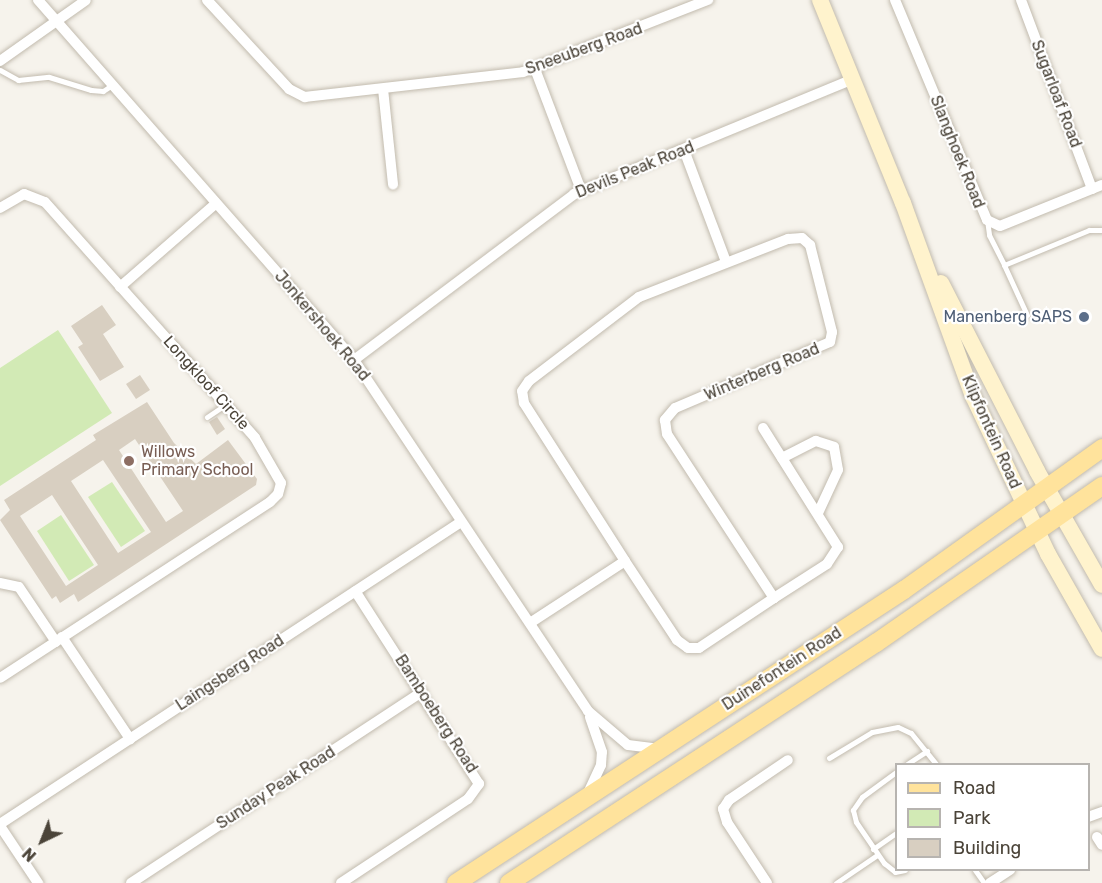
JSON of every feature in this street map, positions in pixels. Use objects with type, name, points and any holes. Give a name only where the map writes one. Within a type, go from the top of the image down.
[{"type":"main road","name":"Klipfontein Road","points":[[820,0],[851,81],[903,204],[973,396],[1037,531],[1102,649]]},
{"type":"main road","name":"Klipfontein Road","points":[[903,204],[1047,488],[1102,585]]},
{"type":"main road","name":"Duinefontein Road","points":[[456,883],[904,590],[1102,448]]},
{"type":"main road","name":"Duinefontein Road","points":[[509,883],[876,643],[1102,486]]},
{"type":"street","name":"Jonkershoek Road","points":[[38,0],[354,360],[588,711],[602,752],[601,765],[585,798]]},
{"type":"street","points":[[0,61],[57,23],[86,0]]},
{"type":"street","name":"Sneeuberg Road","points":[[207,0],[298,95],[383,89],[535,69],[708,0]]},
{"type":"street","name":"Slanghoek Road","points":[[895,0],[987,220],[1000,226],[1097,187]]},
{"type":"street","name":"Sugarloaf Road","points":[[1021,0],[1097,187]]},
{"type":"street","points":[[535,69],[581,190]]},
{"type":"street","name":"Devils Peak Road","points":[[354,360],[581,190],[851,81]]},
{"type":"street","points":[[383,89],[393,184]]},
{"type":"street","points":[[684,150],[726,262]]},
{"type":"street","name":"Longkloof Circle","points":[[0,208],[24,194],[40,198],[225,405],[278,474],[278,494],[0,678]]},
{"type":"street","points":[[120,287],[215,204]]},
{"type":"street","name":"Winterberg Road","points":[[788,239],[805,240],[810,245],[832,332],[830,342],[821,349],[675,408],[665,420],[667,434],[774,598],[699,648],[688,648],[677,640],[625,561],[524,403],[522,391],[529,381],[627,303],[788,239]]},
{"type":"street","points":[[763,428],[835,538],[835,556],[774,598]]},
{"type":"street","points":[[782,458],[816,441],[834,447],[838,470],[818,513]]},
{"type":"street","name":"Laingsberg Road","points":[[0,825],[461,522]]},
{"type":"street","points":[[530,623],[625,561]]},
{"type":"street","points":[[0,583],[19,587],[130,739]]},
{"type":"street","name":"Bamboeberg Road","points":[[341,883],[478,789],[477,776],[356,591]]},
{"type":"street","name":"Sunday Peak Road","points":[[131,883],[422,692]]},
{"type":"street","name":"Jonkershoek Road","points":[[588,711],[628,745],[660,749]]},
{"type":"street","points":[[766,883],[727,822],[723,809],[729,800],[788,759]]},
{"type":"street","points":[[0,825],[38,883]]},
{"type":"street","points":[[990,883],[1007,871]]},
{"type":"lane","points":[[0,70],[10,78],[49,77],[103,92],[112,85]]},
{"type":"lane","points":[[987,220],[989,235],[1027,315]]},
{"type":"lane","points":[[1004,265],[1089,230],[1102,230]]},
{"type":"lane","points":[[207,417],[225,405]]},
{"type":"lane","points":[[829,758],[884,727],[898,727],[912,733],[935,763]]},
{"type":"lane","points":[[911,763],[927,751]]},
{"type":"lane","points":[[895,774],[854,806],[856,822],[877,855],[895,872],[900,871]]},
{"type":"lane","points":[[873,849],[895,834]]},
{"type":"lane","points":[[836,883],[877,855]]},
{"type":"green space","points":[[58,330],[112,413],[0,486],[0,368]]},
{"type":"green space","points":[[112,482],[145,531],[121,547],[88,497]]},
{"type":"green space","points":[[61,515],[94,565],[69,581],[37,531]]},
{"type":"building","points":[[102,305],[116,325],[103,334],[124,367],[100,381],[78,347],[83,344],[71,326]]},
{"type":"building","points":[[140,375],[150,390],[136,399],[126,384]]},
{"type":"building","points":[[147,402],[174,443],[196,464],[228,440],[257,479],[256,485],[78,602],[74,594],[60,603],[56,596],[52,599],[0,520],[10,510],[4,500],[96,440],[93,435]],"holes":[[[135,439],[183,511],[166,522],[119,450]],[[103,460],[151,532],[118,553],[71,481]],[[52,495],[98,565],[66,586],[20,516]]]},
{"type":"building","points":[[217,417],[225,429],[217,435],[209,422]]},
{"type":"place","name":"Manenberg SAPS","points":[[1084,317]]},
{"type":"place","name":"Willows Primary School","points":[[129,461]]}]
